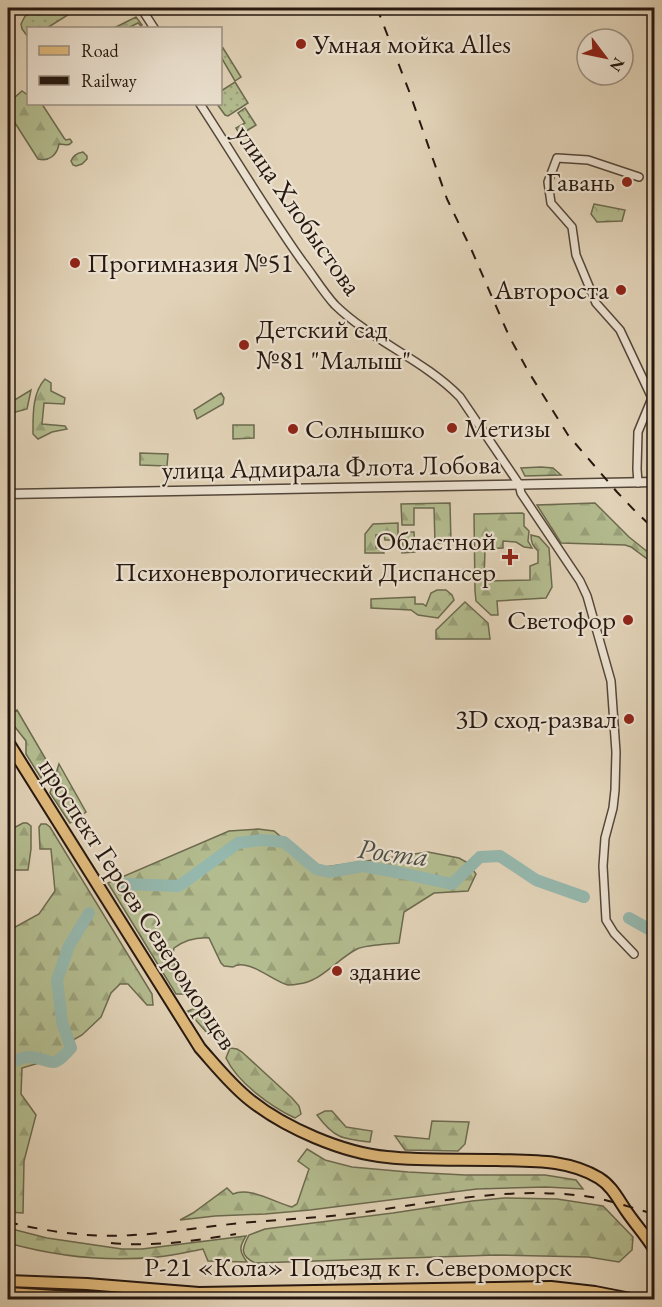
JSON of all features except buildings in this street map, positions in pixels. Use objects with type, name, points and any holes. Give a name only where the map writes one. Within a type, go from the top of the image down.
[{"type":"main road","name":"проспект Героев Североморцев","points":[[8,742],[200,1048],[226,1078],[250,1100],[288,1125],[319,1139],[372,1155],[398,1158],[547,1162],[574,1167],[597,1176],[605,1182],[617,1194],[642,1231],[654,1237]]},
{"type":"main road","points":[[642,1231],[654,1249]]},
{"type":"main road","name":"Р-21 «Кола» Подъезд к г. Североморск","points":[[8,1281],[87,1284],[199,1293],[552,1287],[636,1299]]},
{"type":"main road","name":"Р-21 «Кола» Подъезд к г. Североморск","points":[[8,1293],[119,1299]]},
{"type":"street","points":[[141,8],[153,27]]},
{"type":"street","name":"улица Хлобыстова","points":[[201,105],[276,223],[333,303],[361,326],[450,387],[460,397],[519,484],[521,493],[580,581],[587,596],[611,681],[616,752],[613,808],[605,838],[603,866],[606,920],[614,933],[634,954]]},
{"type":"street","points":[[638,483],[638,432],[652,398],[620,330],[596,303],[576,255],[572,227],[551,203],[548,182],[557,158],[588,160],[639,177]]},
{"type":"street","name":"улица Адмирала Флота Лобова","points":[[8,494],[654,483]]},
{"type":"green space","points":[[15,8],[79,8],[49,27],[27,27],[27,36],[21,24],[25,16],[34,12],[32,9]]},
{"type":"green space","points":[[136,17],[142,25],[138,23],[130,27],[116,27]]},
{"type":"green space","points":[[223,48],[241,77],[235,81],[222,59]]},
{"type":"green space","points":[[235,82],[248,103],[228,116],[225,115],[218,105],[222,105],[222,90]]},
{"type":"green space","points":[[22,91],[27,94],[27,105],[43,105],[64,138],[70,139],[71,144],[59,144],[49,158],[38,159],[8,112],[8,99]]},
{"type":"green space","points":[[245,108],[256,125],[240,135],[236,128],[245,123],[238,113]]},
{"type":"green space","points":[[83,152],[87,159],[82,164],[73,165],[71,161],[73,157]]},
{"type":"green space","points":[[594,204],[625,210],[622,221],[597,222],[591,214]]},
{"type":"green space","points":[[45,379],[51,383],[51,391],[65,398],[64,404],[44,403],[42,424],[65,426],[67,429],[52,432],[38,439],[33,434],[34,405]]},
{"type":"green space","points":[[31,390],[27,409],[8,414],[8,404]]},
{"type":"green space","points":[[221,393],[224,398],[223,404],[197,419],[194,410]]},
{"type":"green space","points":[[233,425],[254,425],[254,438],[233,439]]},
{"type":"green space","points":[[140,453],[168,454],[167,466],[140,465]]},
{"type":"green space","points":[[521,468],[553,468],[561,475],[525,476]]},
{"type":"green space","points":[[450,503],[451,543],[435,543],[434,508],[414,508],[414,525],[402,525],[401,504]]},
{"type":"green space","points":[[595,503],[629,537],[654,557],[654,564],[625,545],[561,543],[537,505]]},
{"type":"green space","points":[[474,514],[524,514],[524,526],[529,531],[528,541],[532,548],[524,547],[516,542],[503,541],[503,548],[485,549],[484,581],[530,580],[530,566],[538,563],[538,551],[531,540],[531,535],[539,537],[549,548],[552,587],[546,598],[497,601],[498,615],[491,615],[476,601]]},
{"type":"green space","points":[[398,523],[398,540],[385,540],[384,534],[376,535],[376,548],[383,548],[384,553],[365,553],[365,534],[373,524]]},
{"type":"green space","points":[[402,532],[414,532],[415,552],[402,553]]},
{"type":"green space","points":[[446,590],[454,600],[438,618],[418,615],[411,610],[371,608],[371,599],[415,597],[415,604],[426,606],[431,593]]},
{"type":"green space","points":[[465,602],[488,623],[490,639],[436,639],[436,630]]},
{"type":"green space","points":[[17,710],[48,763],[41,778],[26,754],[26,741],[8,718]]},
{"type":"green space","points":[[59,764],[86,812],[70,823],[50,793]]},
{"type":"green space","points":[[23,823],[31,826],[28,870],[9,870],[8,831]]},
{"type":"green space","points":[[41,824],[50,827],[152,994],[153,1005],[147,1005],[128,984],[120,984],[111,993],[101,1017],[82,1035],[73,1040],[62,1054],[22,1068],[21,1094],[36,1115],[24,1161],[23,1213],[8,1212],[8,931],[39,914],[55,891],[51,849],[40,849],[39,827]]},
{"type":"green space","points":[[258,829],[274,831],[318,868],[428,852],[459,858],[468,863],[476,874],[468,891],[434,893],[404,912],[399,943],[357,949],[322,975],[295,985],[282,983],[246,965],[224,966],[209,938],[186,941],[174,948],[175,966],[185,994],[176,994],[108,883],[229,831]]},
{"type":"green space","points":[[198,1007],[216,1024],[222,1034],[218,1039],[207,1033],[188,1011]]},
{"type":"green space","points":[[230,1048],[242,1052],[292,1098],[299,1106],[301,1114],[295,1118],[266,1101],[246,1085],[226,1058]]},
{"type":"green space","points":[[325,1111],[332,1111],[346,1127],[372,1131],[370,1142],[352,1140],[334,1133],[317,1115]]},
{"type":"green space","points":[[432,1121],[469,1122],[465,1144],[458,1151],[405,1150],[395,1136],[429,1139]]},
{"type":"green space","points":[[307,1149],[325,1160],[352,1167],[465,1175],[545,1175],[576,1180],[583,1189],[546,1187],[477,1189],[310,1210],[180,1220],[227,1188],[233,1194],[247,1192],[292,1207],[297,1204],[309,1169],[298,1161]]},
{"type":"green space","points":[[504,1198],[557,1199],[603,1206],[633,1237],[632,1250],[619,1262],[588,1257],[496,1255],[255,1263],[246,1257],[243,1251],[249,1235],[265,1229]]},
{"type":"green space","points":[[8,1228],[47,1238],[122,1249],[142,1249],[246,1236],[241,1249],[247,1262],[208,1261],[203,1249],[168,1256],[119,1259],[63,1254],[8,1243]]},
{"type":"waterway","name":"Роста","points":[[126,884],[179,886],[238,843],[262,840],[284,842],[316,869],[329,872],[363,866],[452,884],[480,857],[500,856],[536,880],[584,897]]},
{"type":"waterway","name":"Роста","points":[[8,1067],[10,1063],[26,1057],[54,1062],[71,1048],[62,1022],[57,980],[69,946],[89,913]]},
{"type":"waterway","name":"Роста","points":[[629,918],[654,932]]},
{"type":"railway","points":[[377,8],[447,199],[509,336],[568,435],[617,492],[654,529]]},
{"type":"railway","points":[[8,1222],[54,1231],[117,1236],[350,1214],[467,1198],[525,1193],[593,1197],[654,1214]]},
{"type":"railway","points":[[111,1243],[158,1244],[236,1234]]},
{"type":"place","name":"Умная мойка Alles","points":[[301,44]]},
{"type":"place","name":"Гавань","points":[[627,182]]},
{"type":"place","name":"Прогимназия №51","points":[[75,263]]},
{"type":"place","name":"Автороста","points":[[621,290]]},
{"type":"place","name":"Детский сад №81 \"Малыш\"","points":[[244,345]]},
{"type":"place","name":"Метизы","points":[[452,428]]},
{"type":"place","name":"Солнышко","points":[[293,429]]},
{"type":"place","name":"Областной Психоневрологический Диспансер","points":[[510,557]]},
{"type":"place","name":"Светофор","points":[[628,620]]},
{"type":"place","name":"3D сход-развал","points":[[629,719]]},
{"type":"place","name":"здание","points":[[337,971]]}]
